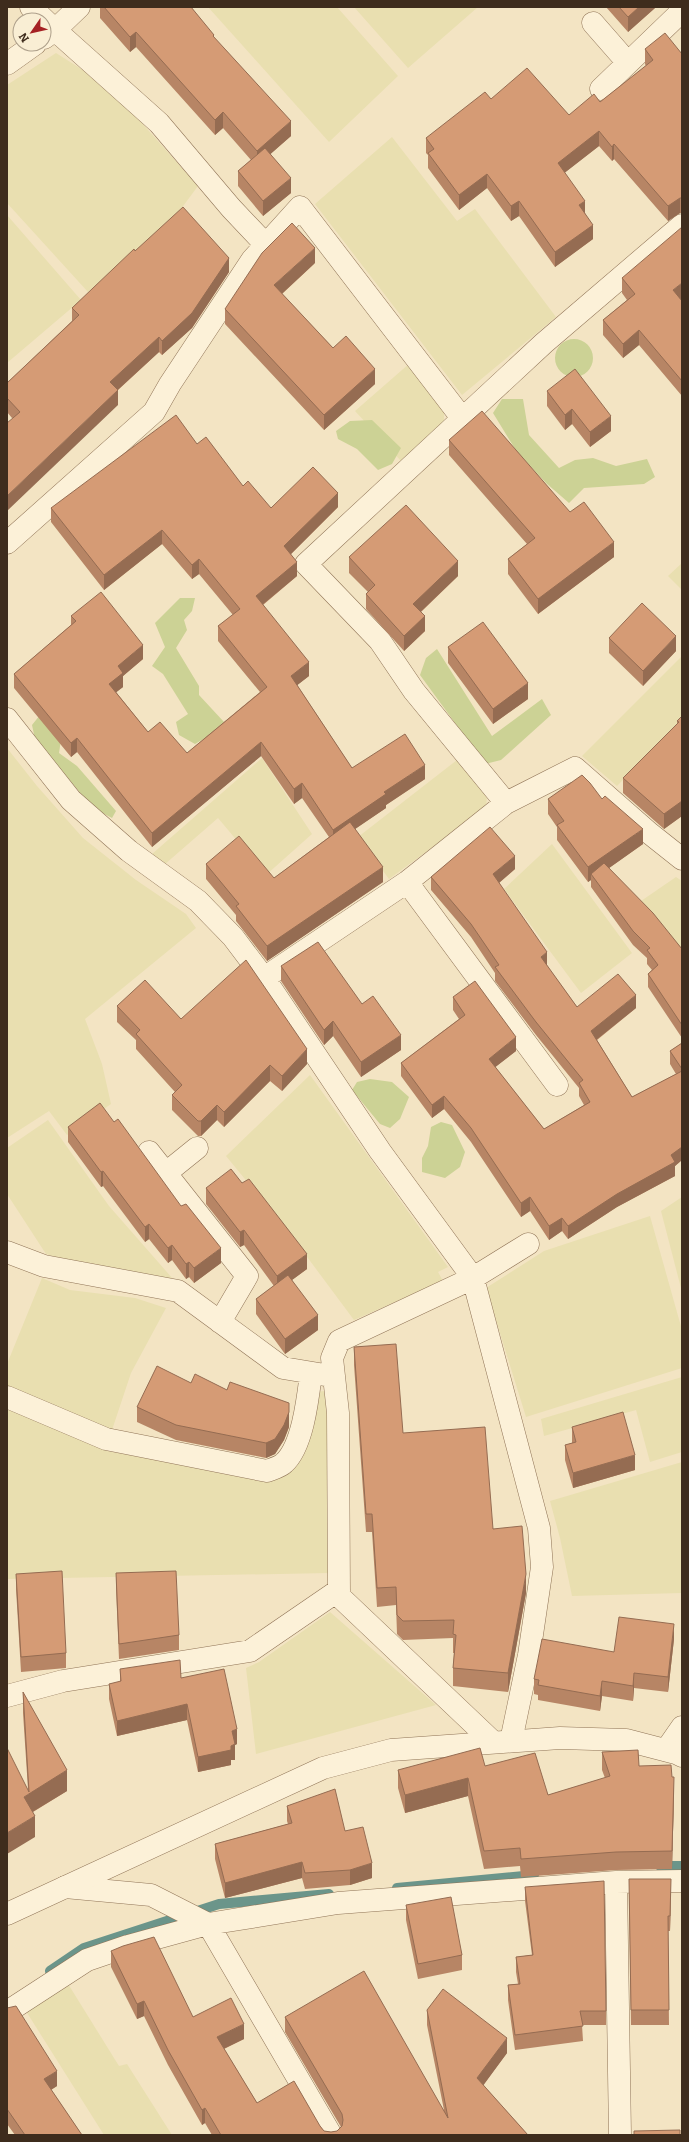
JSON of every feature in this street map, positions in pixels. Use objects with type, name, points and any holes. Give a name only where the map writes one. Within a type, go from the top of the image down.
[{"type":"street","points":[[52,31],[79,7]]},
{"type":"street","points":[[601,89],[682,11]]},
{"type":"street","points":[[593,23],[628,63]]},
{"type":"street","points":[[52,36],[159,123],[231,208],[266,245]]},
{"type":"street","points":[[7,64],[24,52]]},
{"type":"street","points":[[7,542],[154,412],[170,384],[248,266],[300,207],[462,418]]},
{"type":"street","points":[[506,804],[414,691],[380,641],[306,564],[544,343],[682,225]]},
{"type":"street","points":[[7,719],[71,800],[129,851],[198,901],[233,937],[264,978],[380,1151],[473,1278],[539,1528],[542,1567],[529,1655],[502,1742]]},
{"type":"street","points":[[264,978],[407,882],[506,804],[576,768],[648,832],[682,859]]},
{"type":"street","points":[[407,882],[557,1085]]},
{"type":"street","points":[[166,1173],[197,1148]]},
{"type":"street","points":[[149,1152],[247,1276],[220,1322]]},
{"type":"street","points":[[502,1742],[339,1596],[338,1413],[332,1358],[339,1341],[473,1278],[528,1244]]},
{"type":"street","points":[[7,1252],[44,1266],[178,1291],[283,1368],[334,1377]]},
{"type":"street","points":[[7,1397],[106,1438],[267,1471],[284,1463],[294,1448],[306,1415],[311,1373]]},
{"type":"street","points":[[7,1696],[63,1681],[250,1651],[339,1590]]},
{"type":"street","points":[[7,1914],[323,1768],[391,1750],[560,1738],[626,1740],[677,1753],[682,1727]]},
{"type":"street","points":[[616,1882],[620,2135]]},
{"type":"street","points":[[7,2012],[86,1960],[128,1946],[208,1924],[338,1903],[616,1882],[682,1882]]},
{"type":"street","points":[[65,1887],[151,1895],[208,1924],[330,2135]]},
{"type":"shaded area","points":[[208,7],[337,7],[398,76],[329,142]]},
{"type":"shaded area","points":[[354,7],[478,7],[408,68]]},
{"type":"shaded area","points":[[56,53],[86,72],[132,112],[198,186],[175,217],[88,292],[7,203],[7,85]]},
{"type":"shaded area","points":[[392,137],[457,221],[475,209],[556,317],[462,395],[315,204]]},
{"type":"shaded area","points":[[7,215],[81,300],[7,363]]},
{"type":"shaded area","points":[[410,363],[444,410],[444,422],[401,461],[355,411]]},
{"type":"shaded area","points":[[682,563],[682,590],[668,576]]},
{"type":"shaded area","points":[[682,656],[682,720],[617,786],[582,756]]},
{"type":"shaded area","points":[[7,748],[37,786],[83,838],[136,880],[186,914],[196,928],[85,1019],[102,1064],[111,1104],[67,1135],[49,1111],[7,1138]]},
{"type":"shaded area","points":[[262,758],[312,834],[266,875],[218,818],[164,865],[152,854]]},
{"type":"shaded area","points":[[457,760],[487,795],[486,808],[389,879],[358,837]]},
{"type":"shaded area","points":[[552,844],[632,953],[581,993],[504,889]]},
{"type":"shaded area","points":[[676,877],[682,881],[682,953],[641,901]]},
{"type":"shaded area","points":[[310,1075],[448,1267],[438,1272],[443,1281],[354,1320],[290,1234],[226,1156]]},
{"type":"shaded area","points":[[48,1120],[109,1206],[173,1279],[93,1269],[46,1254],[7,1194],[7,1148]]},
{"type":"shaded area","points":[[682,1197],[682,1292],[661,1211]]},
{"type":"shaded area","points":[[650,1216],[682,1330],[682,1368],[526,1417],[486,1288],[544,1251]]},
{"type":"shaded area","points":[[42,1278],[70,1290],[135,1298],[166,1308],[131,1373],[112,1430],[7,1386],[7,1364]]},
{"type":"shaded area","points":[[682,1377],[682,1452],[650,1462],[636,1410],[544,1436],[541,1419]]},
{"type":"shaded area","points":[[324,1391],[329,1410],[330,1573],[7,1579],[7,1406],[107,1451],[272,1481],[294,1468],[316,1392]]},
{"type":"shaded area","points":[[682,1462],[682,1593],[572,1596],[560,1538],[550,1501]]},
{"type":"shaded area","points":[[330,1612],[436,1705],[256,1754],[246,1668],[259,1662]]},
{"type":"shaded area","points":[[65,1979],[119,2066],[127,2064],[172,2135],[104,2135],[24,2008]]},
{"type":"green space","points":[[570,339],[578,339],[585,342],[590,347],[593,358],[590,369],[585,374],[578,377],[570,377],[563,374],[558,369],[555,362],[555,354],[558,347],[563,342]]},
{"type":"green space","points":[[502,399],[523,399],[529,435],[559,468],[575,460],[593,458],[616,466],[647,459],[655,477],[644,484],[584,488],[569,503],[546,483],[517,452],[493,413]]},
{"type":"green space","points":[[372,420],[401,448],[392,464],[378,470],[357,449],[338,439],[336,431],[350,421]]},
{"type":"green space","points":[[180,598],[195,598],[192,611],[184,620],[187,630],[176,648],[199,686],[199,695],[224,722],[207,737],[195,744],[179,735],[176,722],[188,714],[163,674],[152,666],[165,647],[155,623]]},
{"type":"green space","points":[[437,649],[492,736],[542,699],[551,715],[501,760],[485,764],[420,675],[426,658]]},
{"type":"green space","points":[[44,710],[62,733],[59,753],[77,766],[116,811],[112,818],[93,808],[35,739],[32,725]]},
{"type":"green space","points":[[370,1079],[392,1082],[409,1097],[400,1119],[390,1128],[380,1124],[352,1090],[357,1082]]},
{"type":"green space","points":[[441,1122],[452,1125],[465,1152],[460,1167],[445,1178],[422,1172],[422,1158],[428,1146],[431,1127]]},
{"type":"building","points":[[104,7],[191,7],[214,35],[213,36],[291,121],[257,151],[223,112],[215,120],[136,32],[130,37]]},
{"type":"building","points":[[619,7],[639,7],[628,17]]},
{"type":"building","points":[[665,33],[682,54],[682,198],[668,206],[614,144],[612,147],[599,131],[558,163],[585,201],[579,205],[593,225],[555,252],[519,201],[511,206],[487,174],[459,195],[428,153],[434,149],[426,138],[485,92],[491,99],[527,68],[569,115],[594,94],[600,102],[653,60],[645,49]]},
{"type":"building","points":[[265,148],[291,178],[263,201],[238,171]]},
{"type":"building","points":[[183,207],[229,258],[192,313],[162,341],[159,337],[110,382],[118,390],[7,496],[7,423],[20,412],[7,398],[7,383],[79,315],[72,308],[134,249],[135,251]]},
{"type":"building","points":[[292,223],[315,248],[274,285],[333,348],[346,336],[375,369],[324,415],[225,309],[262,253]]},
{"type":"building","points":[[682,227],[682,283],[673,290],[682,301],[682,381],[639,330],[623,344],[603,320],[635,294],[622,278]]},
{"type":"building","points":[[575,369],[611,416],[590,432],[572,409],[565,415],[547,391]]},
{"type":"building","points":[[482,411],[570,512],[584,502],[614,542],[538,599],[508,559],[535,538],[449,440]]},
{"type":"building","points":[[176,415],[197,444],[206,437],[243,486],[248,481],[271,508],[313,467],[338,493],[284,546],[297,562],[256,596],[309,662],[291,676],[352,768],[405,734],[425,765],[384,792],[386,794],[333,830],[302,783],[294,789],[261,742],[152,833],[77,738],[71,743],[14,674],[76,621],[71,616],[101,592],[143,645],[118,666],[123,673],[109,684],[148,732],[160,722],[187,753],[267,687],[218,626],[240,609],[199,559],[192,565],[162,530],[104,575],[51,508]]},
{"type":"building","points":[[406,505],[458,561],[413,604],[425,616],[404,636],[366,594],[375,585],[349,557]]},
{"type":"building","points":[[642,603],[676,636],[643,671],[609,638]]},
{"type":"building","points":[[483,622],[528,683],[493,709],[448,647]]},
{"type":"building","points":[[682,716],[682,801],[664,814],[623,778],[679,722],[677,721]]},
{"type":"building","points":[[582,775],[602,799],[605,796],[643,829],[588,867],[557,825],[564,821],[548,799]]},
{"type":"building","points":[[350,822],[383,867],[267,946],[236,906],[239,904],[206,864],[239,836],[274,878]]},
{"type":"building","points":[[490,827],[515,856],[493,874],[547,952],[541,957],[577,1007],[618,974],[636,995],[591,1031],[632,1097],[682,1071],[682,1147],[671,1155],[675,1162],[617,1194],[568,1226],[562,1218],[549,1226],[530,1197],[521,1203],[471,1128],[444,1096],[432,1105],[401,1063],[465,1015],[453,997],[475,981],[516,1037],[489,1059],[544,1129],[590,1102],[579,1083],[583,1080],[536,1022],[495,967],[499,965],[471,924],[431,877]]},
{"type":"building","points":[[604,863],[653,913],[682,949],[682,1025],[648,974],[658,965],[647,950],[650,948],[633,931],[591,874]]},
{"type":"building","points":[[318,942],[362,1004],[373,996],[401,1035],[361,1062],[333,1021],[324,1030],[281,966]]},
{"type":"building","points":[[246,960],[307,1049],[282,1076],[270,1065],[224,1112],[217,1105],[201,1121],[198,1121],[172,1095],[182,1085],[136,1034],[140,1030],[117,1006],[145,980],[181,1019]]},
{"type":"building","points":[[682,1043],[682,1069],[670,1051]]},
{"type":"building","points":[[100,1103],[114,1122],[118,1119],[181,1206],[186,1204],[221,1248],[194,1268],[189,1262],[186,1264],[172,1245],[168,1248],[149,1224],[145,1227],[103,1171],[101,1172],[68,1127]]},
{"type":"building","points":[[231,1169],[242,1183],[249,1179],[307,1254],[277,1276],[244,1230],[240,1232],[206,1188]]},
{"type":"building","points":[[288,1275],[318,1315],[285,1339],[256,1299]]},
{"type":"building","points":[[396,1344],[403,1433],[485,1427],[493,1529],[522,1526],[526,1574],[508,1673],[453,1668],[456,1635],[453,1634],[454,1620],[403,1621],[397,1615],[396,1587],[377,1588],[372,1514],[366,1514],[354,1347]]},
{"type":"building","points":[[157,1366],[191,1383],[195,1374],[227,1390],[230,1382],[289,1403],[289,1412],[284,1425],[275,1439],[266,1443],[176,1425],[137,1407]]},
{"type":"building","points":[[623,1412],[635,1455],[573,1473],[565,1445],[576,1442],[572,1427]]},
{"type":"building","points":[[62,1571],[66,1653],[21,1657],[16,1574]]},
{"type":"building","points":[[176,1571],[179,1635],[119,1644],[116,1573]]},
{"type":"building","points":[[619,1617],[674,1624],[668,1677],[634,1673],[633,1686],[602,1681],[600,1696],[538,1685],[539,1680],[534,1679],[542,1639],[614,1652]]},
{"type":"building","points":[[180,1660],[181,1678],[224,1669],[237,1729],[232,1731],[235,1744],[231,1746],[231,1750],[198,1757],[187,1704],[117,1721],[109,1684],[121,1681],[120,1669]]},
{"type":"building","points":[[23,1692],[67,1770],[24,1797],[35,1816],[7,1833],[7,1748],[29,1792]]},
{"type":"building","points":[[480,1748],[485,1766],[535,1753],[548,1795],[610,1776],[602,1752],[638,1750],[639,1766],[671,1765],[672,1777],[674,1777],[672,1851],[616,1852],[521,1859],[520,1848],[484,1851],[468,1778],[405,1795],[398,1770]]},
{"type":"building","points":[[335,1789],[345,1831],[363,1827],[372,1863],[350,1870],[305,1873],[302,1862],[225,1883],[215,1844],[292,1823],[287,1806]]},
{"type":"building","points":[[629,1879],[671,1879],[670,1916],[668,1916],[669,2010],[631,2010]]},
{"type":"building","points":[[604,1881],[606,2011],[580,2011],[583,2026],[515,2035],[508,1985],[520,1984],[516,1957],[533,1955],[525,1887]]},
{"type":"building","points":[[451,1897],[462,1955],[418,1964],[406,1905]]},
{"type":"building","points":[[154,1937],[193,2017],[231,1998],[244,2024],[217,2037],[257,2103],[294,2081],[324,2131],[337,2131],[342,2126],[342,2114],[285,2017],[364,1971],[448,2118],[427,2010],[443,1989],[507,2038],[477,2078],[528,2135],[221,2135],[205,2108],[202,2110],[168,2050],[144,2001],[137,2004],[111,1951]]},
{"type":"building","points":[[16,2006],[57,2071],[44,2079],[82,2135],[25,2135],[7,2109],[7,2008]]},
{"type":"building","points":[[680,2130],[680,2135],[634,2135],[634,2131]]},
{"type":"waterway","points":[[660,1866],[682,1866]]},
{"type":"waterway","points":[[397,1888],[534,1875]]},
{"type":"waterway","points":[[50,1971],[84,1948],[219,1904],[329,1894]]}]
